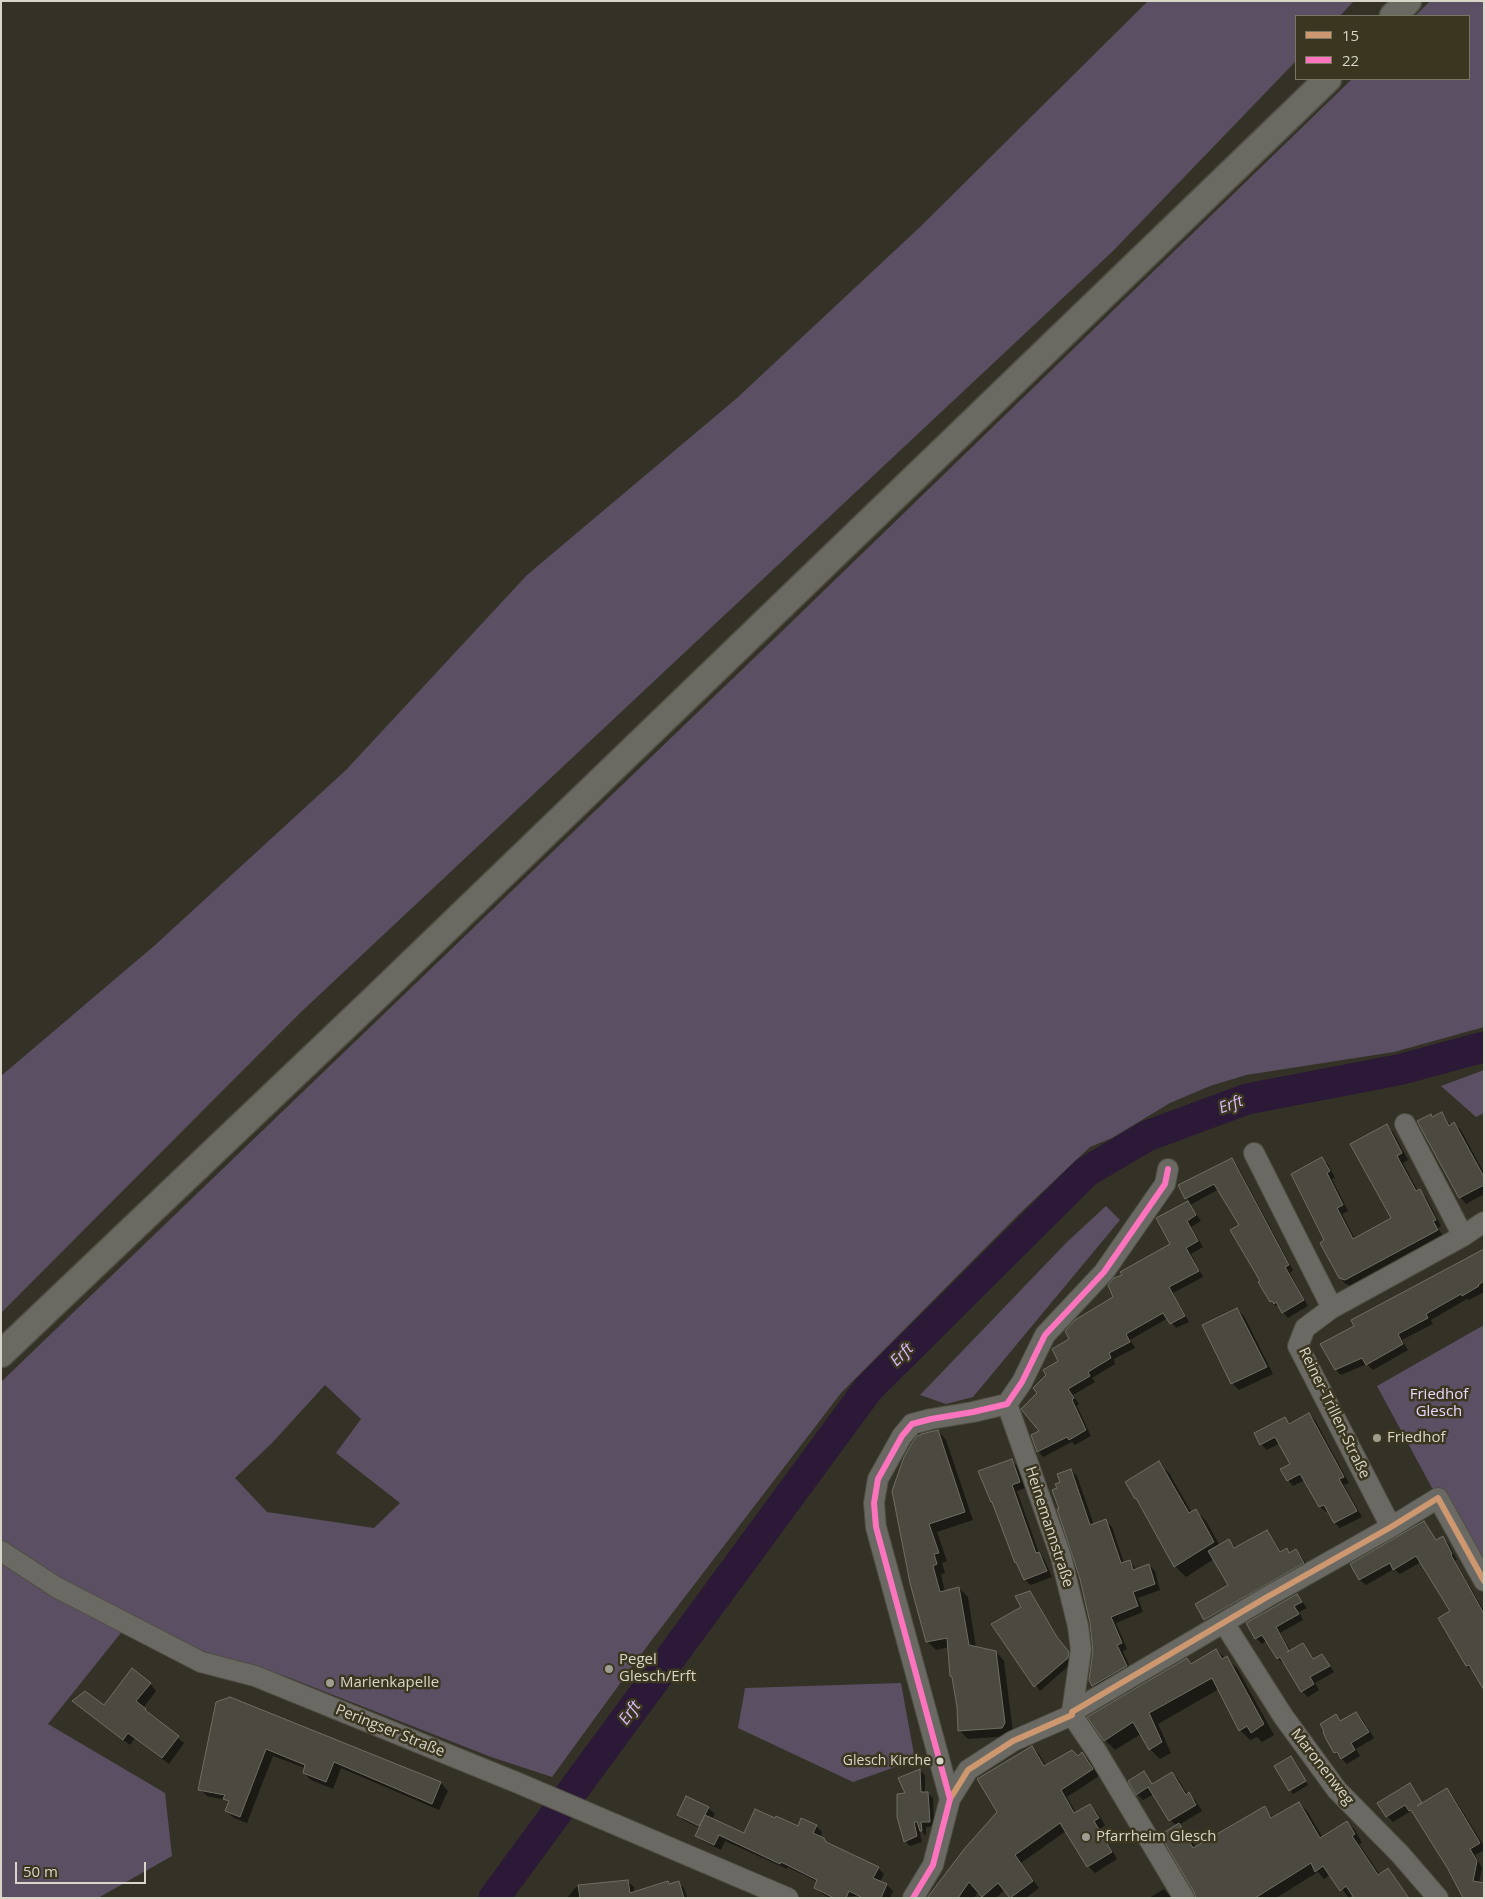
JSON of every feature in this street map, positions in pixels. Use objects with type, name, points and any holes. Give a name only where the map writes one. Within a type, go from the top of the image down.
[{"type":"main road","points":[[1394,15],[1408,1]]},
{"type":"main road","points":[[1,1354],[373,1000],[1327,80]]},
{"type":"street","points":[[1404,1124],[1463,1236]]},
{"type":"street","points":[[1254,1153],[1332,1308]]},
{"type":"street","points":[[950,1799],[876,1526],[874,1503],[878,1480],[902,1436],[912,1424],[1007,1404],[1022,1382],[1045,1335],[1104,1272],[1165,1184],[1168,1169]]},
{"type":"street","name":"Reiner-Trillen-Straße","points":[[1391,1527],[1298,1346],[1305,1328],[1332,1308],[1463,1236],[1484,1222]]},
{"type":"street","name":"Heinemannstraße","points":[[1007,1404],[1062,1557],[1078,1626],[1081,1650],[1072,1714]]},
{"type":"street","points":[[913,1898],[932,1866],[950,1799],[968,1770],[1013,1742],[1072,1714],[1267,1597],[1391,1527],[1438,1498],[1484,1581]]},
{"type":"street","name":"Peringser Straße","points":[[1,1551],[56,1587],[201,1662],[255,1676],[518,1783],[788,1898]]},
{"type":"street","name":"Maronenweg","points":[[1224,1623],[1283,1716],[1337,1790],[1400,1854],[1438,1898]]},
{"type":"street","points":[[1072,1714],[1097,1752],[1184,1898]]},
{"type":"green space","points":[[1148,1],[1354,1],[1341,15],[1295,15],[1295,62],[1113,251],[300,1013],[1,1313],[1,1076],[154,946],[346,770],[527,575],[737,398],[920,227]]},
{"type":"green space","points":[[1430,1],[1484,1],[1484,1027],[1394,1052],[1246,1075],[1210,1086],[1170,1103],[1112,1138],[1090,1147],[1018,1215],[841,1393],[651,1641],[552,1777],[491,1757],[285,1676],[235,1662],[186,1645],[68,1584],[1,1543],[1,1382],[776,637],[1351,80],[1470,80],[1470,15],[1416,15]],"holes":[[[325,1385],[361,1419],[336,1453],[400,1503],[374,1528],[267,1512],[235,1478],[272,1443]]]},
{"type":"green space","points":[[1484,1070],[1484,1113],[1476,1117],[1441,1086]]},
{"type":"green space","points":[[1106,1206],[1120,1220],[973,1397],[946,1404],[920,1395],[1067,1242]]},
{"type":"green space","name":"Friedhof Glesch","points":[[1484,1325],[1484,1568],[1450,1505],[1432,1488],[1377,1386]]},
{"type":"green space","points":[[1,1563],[124,1629],[48,1724],[165,1793],[172,1856],[98,1898],[1,1898]]},
{"type":"green space","points":[[901,1683],[915,1760],[853,1782],[738,1728],[745,1688]]},
{"type":"building","points":[[1442,1112],[1449,1126],[1454,1122],[1484,1177],[1484,1185],[1459,1198],[1417,1121],[1431,1114],[1432,1117]]},
{"type":"building","points":[[1387,1124],[1402,1153],[1397,1156],[1416,1191],[1420,1189],[1436,1220],[1433,1221],[1438,1230],[1345,1280],[1339,1278],[1320,1243],[1324,1240],[1291,1174],[1322,1157],[1330,1171],[1327,1173],[1343,1205],[1337,1208],[1353,1239],[1391,1218],[1350,1144]]},
{"type":"building","points":[[1232,1158],[1289,1265],[1285,1267],[1304,1300],[1282,1313],[1276,1302],[1274,1304],[1272,1301],[1270,1302],[1230,1230],[1239,1225],[1214,1184],[1185,1199],[1178,1185]]},
{"type":"building","points":[[1188,1201],[1196,1215],[1187,1221],[1198,1241],[1186,1248],[1199,1271],[1169,1287],[1185,1316],[1170,1324],[1163,1313],[1126,1334],[1130,1342],[1109,1353],[1111,1358],[1088,1372],[1090,1376],[1068,1389],[1074,1398],[1072,1400],[1086,1430],[1069,1440],[1067,1437],[1037,1452],[1031,1435],[1039,1431],[1021,1409],[1037,1393],[1033,1388],[1046,1375],[1043,1370],[1058,1361],[1052,1349],[1069,1339],[1065,1331],[1075,1320],[1113,1297],[1108,1285],[1114,1278],[1122,1275],[1120,1272],[1170,1244],[1156,1218]]},
{"type":"building","points":[[1484,1249],[1484,1281],[1479,1286],[1426,1314],[1428,1318],[1398,1334],[1403,1344],[1366,1365],[1362,1358],[1335,1370],[1320,1344],[1354,1326],[1351,1320]]},
{"type":"building","points":[[1237,1308],[1267,1367],[1231,1384],[1202,1325]]},
{"type":"building","points":[[1309,1413],[1344,1477],[1339,1479],[1357,1511],[1334,1523],[1324,1505],[1319,1507],[1300,1474],[1287,1481],[1280,1469],[1290,1464],[1275,1437],[1260,1445],[1254,1433],[1285,1417],[1289,1424]]},
{"type":"building","points":[[938,1430],[965,1512],[929,1524],[939,1553],[934,1554],[937,1564],[933,1566],[940,1592],[959,1587],[969,1645],[996,1651],[1005,1723],[1002,1728],[958,1731],[957,1707],[952,1677],[950,1676],[947,1638],[926,1642],[910,1583],[892,1491],[904,1457],[917,1436]]},
{"type":"building","points":[[1012,1459],[1020,1482],[1012,1485],[1036,1553],[1039,1552],[1047,1571],[1024,1580],[1015,1563],[978,1471]]},
{"type":"building","points":[[1159,1461],[1189,1513],[1196,1509],[1214,1542],[1174,1567],[1136,1498],[1125,1482]]},
{"type":"building","points":[[1071,1469],[1090,1525],[1106,1519],[1121,1563],[1130,1560],[1133,1570],[1149,1564],[1155,1584],[1133,1592],[1138,1606],[1111,1617],[1122,1643],[1117,1645],[1127,1666],[1092,1686],[1089,1680],[1093,1651],[1090,1623],[1080,1579],[1052,1490],[1057,1488],[1055,1484],[1060,1482],[1057,1474]]},
{"type":"building","points":[[1424,1521],[1436,1540],[1443,1536],[1451,1555],[1484,1614],[1484,1690],[1469,1665],[1466,1666],[1438,1618],[1450,1611],[1416,1556],[1393,1570],[1390,1563],[1359,1580],[1350,1564]]},
{"type":"building","points":[[1267,1530],[1280,1552],[1287,1548],[1289,1553],[1296,1549],[1304,1563],[1204,1620],[1195,1604],[1228,1585],[1208,1551],[1229,1539],[1234,1548]]},
{"type":"building","points":[[1030,1591],[1057,1637],[1069,1652],[1068,1658],[1034,1687],[991,1624],[1021,1607],[1015,1596]]},
{"type":"building","points":[[1297,1594],[1302,1602],[1294,1606],[1299,1614],[1276,1627],[1289,1651],[1303,1643],[1313,1659],[1322,1654],[1330,1666],[1310,1677],[1314,1684],[1301,1692],[1280,1657],[1277,1659],[1262,1635],[1255,1639],[1246,1623]]},
{"type":"building","points":[[1216,1649],[1222,1659],[1227,1656],[1264,1724],[1251,1733],[1247,1726],[1239,1731],[1212,1678],[1149,1713],[1162,1742],[1149,1750],[1133,1722],[1104,1741],[1087,1717],[1187,1658],[1191,1664]]},
{"type":"building","points":[[132,1668],[151,1683],[136,1701],[179,1736],[162,1758],[128,1733],[123,1740],[72,1701],[85,1691],[104,1705]]},
{"type":"building","points":[[230,1697],[441,1782],[432,1804],[334,1762],[326,1782],[303,1773],[305,1765],[266,1749],[240,1817],[225,1811],[229,1801],[223,1799],[225,1795],[198,1790],[216,1702]]},
{"type":"building","points":[[1356,1712],[1369,1732],[1351,1743],[1355,1750],[1341,1759],[1337,1752],[1334,1753],[1320,1724],[1336,1714],[1340,1721]]},
{"type":"building","points":[[1032,1746],[1044,1766],[1072,1750],[1078,1756],[1082,1752],[1093,1769],[1061,1790],[1074,1813],[1090,1804],[1099,1818],[1094,1821],[1112,1852],[1087,1867],[1060,1823],[1015,1855],[1033,1881],[1010,1898],[998,1883],[982,1897],[969,1882],[958,1898],[927,1898],[965,1848],[997,1812],[977,1779]]},
{"type":"building","points":[[1291,1756],[1306,1781],[1289,1791],[1274,1766]]},
{"type":"building","points":[[920,1769],[921,1792],[928,1792],[930,1822],[921,1822],[922,1831],[920,1831],[917,1822],[914,1822],[917,1836],[904,1842],[897,1817],[897,1794],[905,1793],[898,1778]]},
{"type":"building","points":[[1144,1771],[1152,1784],[1172,1772],[1186,1795],[1189,1792],[1196,1805],[1169,1821],[1148,1787],[1136,1795],[1128,1781]]},
{"type":"building","points":[[1410,1783],[1422,1803],[1447,1788],[1480,1843],[1470,1849],[1477,1861],[1473,1881],[1484,1883],[1484,1898],[1463,1898],[1448,1869],[1411,1810],[1409,1811],[1405,1805],[1386,1817],[1377,1803]]},
{"type":"building","points":[[686,1796],[709,1807],[699,1826],[677,1815]]},
{"type":"building","points":[[1299,1802],[1320,1838],[1347,1821],[1355,1834],[1352,1836],[1378,1875],[1388,1868],[1409,1898],[1354,1898],[1346,1886],[1340,1891],[1323,1866],[1315,1872],[1311,1863],[1255,1898],[1196,1898],[1160,1835],[1179,1823],[1193,1848],[1265,1806],[1271,1818]]},
{"type":"building","points":[[755,1809],[798,1826],[801,1818],[817,1825],[813,1833],[824,1838],[826,1842],[879,1867],[873,1878],[887,1884],[881,1898],[863,1898],[849,1891],[846,1898],[834,1898],[814,1888],[817,1880],[781,1862],[780,1864],[719,1835],[714,1845],[695,1836],[705,1815],[744,1833]]},
{"type":"building","points":[[628,1880],[630,1893],[668,1881],[669,1884],[679,1881],[684,1898],[580,1898],[578,1885]]},
{"type":"waterway","name":"Erft","points":[[494,1898],[868,1389],[1086,1172],[1147,1136],[1247,1099],[1398,1070],[1484,1047]]},
{"type":"transit line","name":"22","points":[[913,1898],[933,1865],[950,1799],[876,1527],[874,1503],[878,1479],[902,1436],[912,1424],[1007,1404],[1022,1382],[1045,1335],[1104,1272],[1165,1184],[1168,1169]]},
{"type":"transit line","name":"15","points":[[950,1799],[968,1770],[1013,1741],[1072,1715],[1072,1712],[1438,1498],[1484,1581]]},
{"type":"place","name":"Friedhof","points":[[1377,1438]]},
{"type":"place","name":"Pegel Glesch/Erft","points":[[609,1669]]},
{"type":"place","name":"Marienkapelle","points":[[330,1683]]},
{"type":"place","name":"Glesch Kirche","points":[[940,1761]]},
{"type":"place","name":"Pfarrheim Glesch","points":[[1086,1837]]}]
